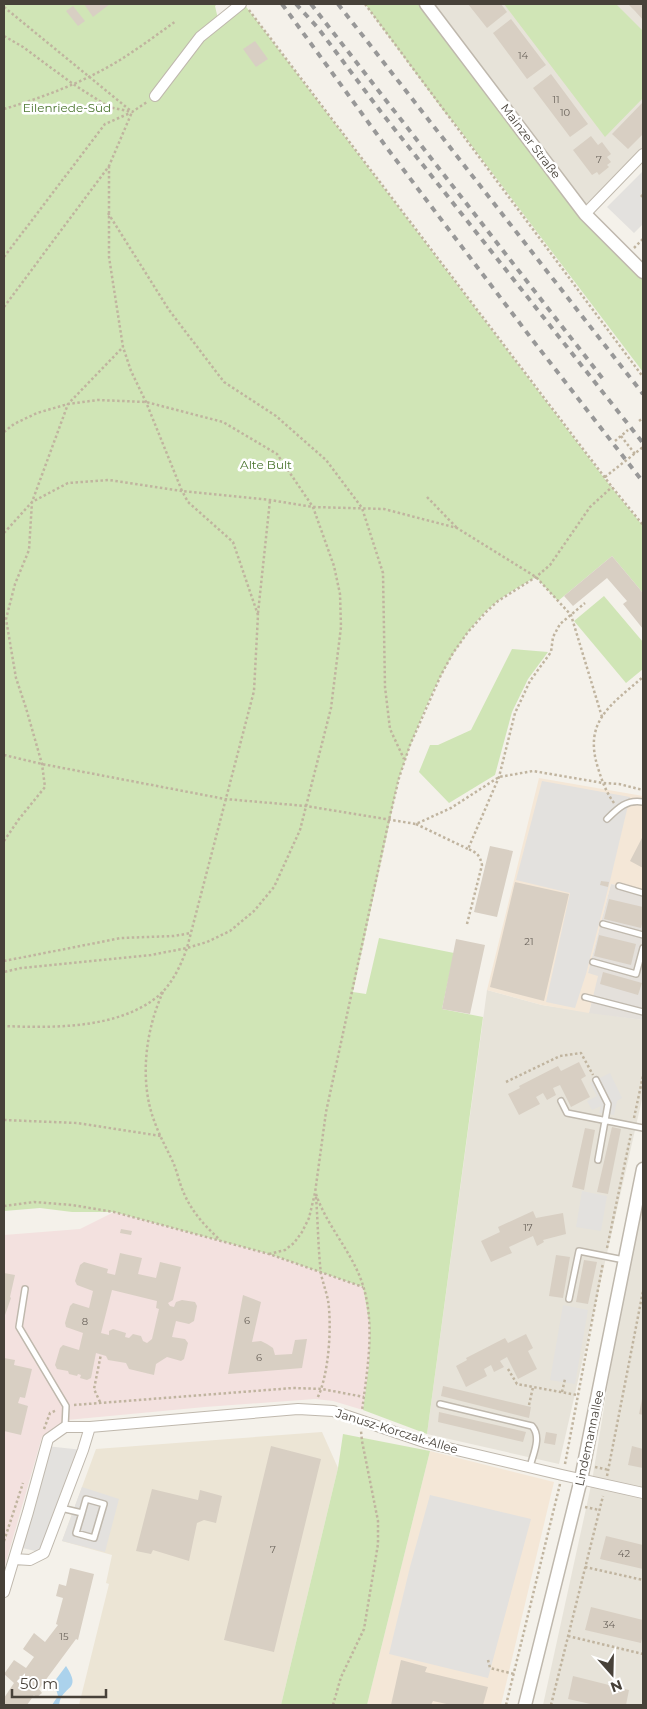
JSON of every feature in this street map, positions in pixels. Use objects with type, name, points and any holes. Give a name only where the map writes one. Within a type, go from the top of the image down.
[{"type":"street","points":[[155,96],[200,37],[243,4]]},
{"type":"street","name":"Mainzer Straße","points":[[426,4],[586,214],[643,272]]},
{"type":"street","points":[[586,214],[643,154]]},
{"type":"street","name":"Lindemannallee","points":[[525,1705],[581,1479],[643,1169]]},
{"type":"street","name":"Janusz-Korczak-Allee","points":[[65,1427],[90,1427],[313,1408],[333,1410],[427,1443],[530,1468],[643,1492]]},
{"type":"street","points":[[4,1592],[48,1438],[65,1427]]},
{"type":"street","points":[[14,1559],[30,1560],[44,1553],[90,1427]]},
{"type":"lane","points":[[607,819],[618,808],[628,802],[643,802]]},
{"type":"lane","points":[[618,886],[643,893]]},
{"type":"lane","points":[[603,924],[643,935]]},
{"type":"lane","points":[[593,962],[636,974],[643,948]]},
{"type":"lane","points":[[585,997],[643,1012]]},
{"type":"lane","points":[[596,1080],[608,1104],[598,1160]]},
{"type":"lane","points":[[560,1101],[567,1113],[643,1128]]},
{"type":"lane","points":[[569,1299],[579,1251],[625,1260]]},
{"type":"lane","points":[[25,1289],[19,1327],[66,1406],[65,1427]]},
{"type":"lane","points":[[440,1404],[532,1426],[536,1431],[537,1438],[530,1468]]},
{"type":"lane","points":[[86,1499],[104,1504],[94,1538],[76,1533],[82,1514],[86,1499]]},
{"type":"lane","points":[[62,1508],[82,1514]]},
{"type":"path","points":[[243,4],[643,525]]},
{"type":"path","points":[[364,4],[643,377]]},
{"type":"path","points":[[4,7],[132,112]]},
{"type":"path","points":[[4,108],[31,101],[89,77],[120,60],[176,20]]},
{"type":"path","points":[[4,36],[23,47],[73,84],[109,107],[132,112]]},
{"type":"path","points":[[4,257],[105,124],[132,112],[155,96]]},
{"type":"path","points":[[4,307],[109,166],[132,112]]},
{"type":"path","points":[[109,166],[109,257],[124,348],[131,371],[146,402],[182,492],[188,502],[234,542],[258,615]]},
{"type":"path","points":[[108,213],[169,310],[224,382],[276,416],[326,460],[362,508],[383,573],[385,687],[390,729],[405,761]]},
{"type":"path","points":[[4,841],[19,819],[46,787],[42,764],[16,678],[6,619],[15,584],[29,550],[32,502],[68,404],[124,348]]},
{"type":"path","points":[[4,432],[14,424],[37,413],[68,404],[98,400],[146,402],[223,422],[277,454],[313,507],[334,566],[340,594],[341,627],[331,708],[300,830],[274,887],[254,911],[230,931],[207,942],[187,948],[151,955],[21,968],[4,972]]},
{"type":"path","points":[[639,421],[643,418]]},
{"type":"path","points":[[616,441],[628,430]]},
{"type":"path","points":[[621,436],[640,456]]},
{"type":"path","points":[[605,477],[643,447]]},
{"type":"path","points":[[4,534],[32,502],[68,483],[109,480],[182,492],[270,500],[313,507],[384,509],[457,528]]},
{"type":"path","points":[[313,1408],[322,1389],[329,1341],[330,1319],[328,1299],[321,1273],[316,1193],[326,1112],[389,820],[410,744],[441,675],[468,632],[498,601],[536,577],[550,565],[590,506],[612,486]]},
{"type":"path","points":[[427,497],[457,528],[536,577],[570,615],[602,716]]},
{"type":"path","points":[[4,1026],[36,1027],[113,1019],[157,997],[175,975],[187,948],[254,691],[258,615],[270,500]]},
{"type":"path","points":[[468,849],[499,777],[515,713],[530,681],[551,652],[553,637],[560,624],[585,603]]},
{"type":"path","points":[[618,808],[603,783],[594,754],[594,733],[602,716],[614,702],[643,677]]},
{"type":"path","points":[[4,755],[225,799],[306,806],[416,824],[475,852],[480,858],[482,865],[467,924]]},
{"type":"path","points":[[416,824],[451,808],[499,777],[533,771],[619,784],[643,790]]},
{"type":"path","points":[[4,961],[112,940],[191,933]]},
{"type":"path","points":[[164,990],[156,1007],[152,1024],[146,1084],[149,1103],[154,1123],[174,1164],[182,1190],[191,1208],[221,1241]]},
{"type":"path","points":[[506,1082],[560,1056],[581,1053],[596,1080]]},
{"type":"path","points":[[506,1705],[562,1475],[643,1076]]},
{"type":"path","points":[[4,1120],[77,1123],[161,1136]]},
{"type":"path","points":[[269,1254],[285,1250],[294,1243],[302,1232],[316,1193]]},
{"type":"path","points":[[316,1193],[326,1218],[358,1271],[363,1287],[370,1327],[369,1365],[361,1420],[362,1441],[378,1521],[378,1544],[364,1630],[342,1677],[333,1705]]},
{"type":"path","points":[[4,1206],[34,1202],[72,1205],[114,1212],[269,1254],[363,1287]]},
{"type":"path","points":[[551,1705],[606,1484],[643,1291]]},
{"type":"path","points":[[100,1402],[94,1389],[101,1354]]},
{"type":"path","points":[[508,1368],[517,1384],[577,1395]]},
{"type":"path","points":[[562,1392],[565,1379]]},
{"type":"path","points":[[529,1405],[533,1387]]},
{"type":"path","points":[[585,1566],[643,1580]]},
{"type":"path","points":[[568,1636],[643,1654]]},
{"type":"path","points":[[488,1660],[490,1668],[514,1674]]},
{"type":"shaded area","points":[[426,4],[643,4],[643,154],[585,214]]},
{"type":"shaded area","points":[[643,171],[643,224],[634,233],[607,207]]},
{"type":"shaded area","points":[[539,778],[643,796],[643,891],[611,884],[588,973],[599,975],[589,1013],[542,1005],[487,990]]},
{"type":"shaded area","points":[[542,781],[630,797],[586,974],[575,1008],[546,1002],[570,893],[516,880]]},
{"type":"shaded area","points":[[611,884],[643,891],[643,1020],[589,1013],[598,976],[588,973]]},
{"type":"shaded area","points":[[487,990],[542,1005],[643,1020],[643,1095],[559,1464],[427,1434]]},
{"type":"shaded area","points":[[610,1073],[622,1098],[617,1101],[614,1115],[599,1113],[601,1106],[592,1110],[587,1101],[597,1096],[590,1083]]},
{"type":"shaded area","points":[[643,1169],[643,1705],[543,1705],[592,1481]]},
{"type":"shaded area","points":[[582,1191],[607,1196],[601,1231],[576,1227]]},
{"type":"shaded area","points":[[114,1212],[269,1254],[363,1287],[370,1327],[369,1365],[363,1410],[333,1401],[315,1399],[67,1420],[42,1437],[4,1569],[4,1235],[80,1229]]},
{"type":"shaded area","points":[[563,1305],[588,1310],[575,1384],[550,1380]]},
{"type":"shaded area","points":[[322,1432],[338,1468],[281,1705],[79,1705],[109,1584],[106,1583],[112,1555],[62,1541],[96,1449]]},
{"type":"shaded area","points":[[46,1446],[83,1450],[44,1553],[18,1547]]},
{"type":"shaded area","points":[[430,1451],[554,1482],[501,1705],[367,1705]]},
{"type":"shaded area","points":[[82,1487],[119,1499],[105,1552],[62,1541]]},
{"type":"shaded area","points":[[430,1495],[531,1519],[488,1678],[389,1654]]},
{"type":"green space","name":"Alte Bult","points":[[4,4],[217,4],[215,6],[218,19],[244,4],[611,487],[643,526],[643,593],[612,556],[558,601],[536,577],[503,597],[485,612],[470,629],[445,668],[424,712],[399,778],[353,992],[366,994],[379,938],[454,953],[442,1009],[483,1017],[427,1434],[363,1410],[369,1365],[370,1327],[363,1287],[269,1254],[114,1212],[72,1212],[40,1208],[4,1211]]},
{"type":"green space","points":[[365,4],[424,4],[643,277],[643,372],[443,110]]},
{"type":"green space","points":[[504,4],[616,4],[643,31],[643,98],[605,137]]},
{"type":"green space","points":[[604,596],[643,642],[643,669],[626,683],[574,621]]},
{"type":"green space","points":[[512,649],[548,652],[528,679],[512,712],[495,775],[449,803],[419,772],[430,745],[438,745],[471,730]]},
{"type":"green space","points":[[343,1434],[430,1451],[367,1705],[281,1705],[338,1468]]},
{"type":"water","points":[[66,1666],[71,1674],[72,1684],[61,1698],[59,1705],[52,1705],[58,1696],[54,1682]]},
{"type":"building","points":[[84,4],[110,4],[93,17]]},
{"type":"building","points":[[468,4],[501,4],[507,12],[487,28]]},
{"type":"building","points":[[628,4],[643,4],[643,20],[635,11]]},
{"type":"building","points":[[73,6],[85,21],[78,26],[66,11]]},
{"type":"building","points":[[511,19],[546,65],[527,79],[493,33]]},
{"type":"building","points":[[255,41],[268,59],[256,67],[243,49]]},
{"type":"building","points":[[551,74],[588,124],[570,137],[533,88]]},
{"type":"building","points":[[643,102],[643,134],[628,149],[612,134]]},
{"type":"building","points":[[591,136],[598,145],[602,142],[611,154],[607,157],[611,162],[607,165],[609,167],[599,175],[597,172],[592,175],[573,150]]},
{"type":"building","points":[[612,556],[643,593],[643,629],[623,604],[627,601],[607,578],[573,606],[564,596]]},
{"type":"building","points":[[643,836],[643,868],[630,861]]},
{"type":"building","points":[[490,846],[513,851],[497,917],[474,912]]},
{"type":"building","points":[[601,881],[609,882],[608,887],[600,885]]},
{"type":"building","points":[[515,882],[569,894],[544,1001],[490,987]]},
{"type":"building","points":[[609,899],[643,907],[641,928],[604,919]]},
{"type":"building","points":[[599,935],[636,944],[631,965],[594,956]]},
{"type":"building","points":[[456,939],[485,945],[470,1014],[442,1009]]},
{"type":"building","points":[[603,972],[642,983],[638,995],[600,984]]},
{"type":"building","points":[[579,1062],[586,1076],[581,1079],[590,1097],[571,1107],[560,1085],[553,1088],[556,1095],[547,1100],[543,1093],[536,1097],[540,1104],[519,1115],[508,1094],[520,1088],[519,1086],[558,1066],[561,1071]]},
{"type":"building","points":[[612,1127],[621,1129],[608,1194],[597,1192]]},
{"type":"building","points":[[585,1128],[595,1130],[584,1190],[572,1187]]},
{"type":"building","points":[[533,1211],[536,1218],[563,1213],[566,1234],[543,1240],[544,1242],[537,1246],[533,1236],[509,1247],[512,1253],[491,1262],[481,1241],[500,1232],[498,1227]]},
{"type":"building","points":[[121,1229],[132,1231],[131,1235],[120,1233]]},
{"type":"building","points":[[120,1253],[142,1258],[138,1274],[156,1278],[160,1262],[181,1267],[173,1300],[168,1303],[174,1307],[176,1302],[182,1300],[195,1302],[197,1306],[194,1321],[189,1324],[176,1321],[172,1337],[185,1339],[188,1343],[184,1359],[181,1361],[167,1357],[156,1364],[154,1375],[129,1369],[126,1363],[108,1360],[106,1356],[96,1353],[91,1378],[87,1380],[80,1378],[81,1375],[69,1374],[68,1371],[57,1369],[55,1365],[60,1348],[63,1345],[79,1350],[83,1333],[66,1327],[65,1323],[70,1306],[73,1303],[89,1308],[93,1291],[77,1285],[75,1281],[80,1265],[84,1262],[108,1269],[107,1273],[115,1275]],"holes":[[[112,1290],[157,1301],[156,1308],[159,1309],[152,1339],[147,1343],[143,1341],[141,1336],[133,1334],[129,1338],[125,1337],[126,1333],[113,1329],[109,1331],[109,1335],[101,1333]]]},
{"type":"building","points":[[556,1255],[570,1257],[563,1298],[549,1296]]},
{"type":"building","points":[[584,1260],[597,1262],[588,1304],[576,1302]]},
{"type":"building","points":[[4,1273],[15,1275],[11,1298],[4,1318]]},
{"type":"building","points":[[243,1295],[261,1302],[252,1342],[261,1341],[267,1344],[273,1348],[275,1355],[292,1354],[295,1340],[307,1339],[302,1368],[228,1374]]},
{"type":"building","points":[[526,1334],[533,1348],[528,1351],[537,1369],[518,1379],[507,1357],[500,1361],[504,1367],[494,1372],[491,1365],[484,1369],[487,1376],[466,1387],[456,1366],[467,1360],[466,1358],[505,1338],[508,1343]]},
{"type":"building","points":[[4,1358],[15,1360],[14,1365],[32,1369],[25,1398],[20,1397],[18,1403],[28,1406],[21,1435],[4,1431]]},
{"type":"building","points":[[443,1386],[531,1407],[529,1418],[441,1396]]},
{"type":"building","points":[[643,1399],[643,1415],[639,1414]]},
{"type":"building","points":[[439,1412],[526,1432],[523,1442],[438,1422]]},
{"type":"building","points":[[546,1432],[557,1434],[555,1445],[544,1443]]},
{"type":"building","points":[[271,1446],[321,1459],[274,1652],[224,1640]]},
{"type":"building","points":[[632,1446],[643,1449],[643,1468],[628,1465]]},
{"type":"building","points":[[152,1489],[198,1500],[200,1490],[222,1496],[216,1523],[204,1520],[197,1523],[189,1561],[153,1550],[151,1554],[136,1551]]},
{"type":"building","points":[[606,1536],[643,1545],[643,1569],[600,1559]]},
{"type":"building","points":[[70,1568],[94,1574],[78,1640],[76,1639],[39,1689],[42,1693],[36,1698],[34,1695],[27,1705],[4,1705],[4,1698],[14,1683],[4,1674],[14,1660],[26,1668],[34,1657],[23,1649],[34,1633],[45,1642],[58,1625],[56,1624],[63,1598],[56,1596],[59,1584],[66,1586]]},
{"type":"building","points":[[591,1607],[643,1620],[641,1643],[585,1630]]},
{"type":"building","points":[[401,1660],[427,1667],[425,1672],[488,1687],[483,1705],[451,1705],[433,1701],[431,1705],[391,1705]]},
{"type":"building","points":[[573,1676],[629,1690],[626,1705],[595,1705],[568,1699]]},
{"type":"railway","points":[[282,4],[387,148],[643,482]]},
{"type":"railway","points":[[296,4],[318,28],[381,112],[643,443]]},
{"type":"railway","points":[[311,4],[603,379]]},
{"type":"railway","points":[[338,4],[643,394]]},
{"type":"park label","name":"Eilenriede-Süd","points":[[67,107]]}]
